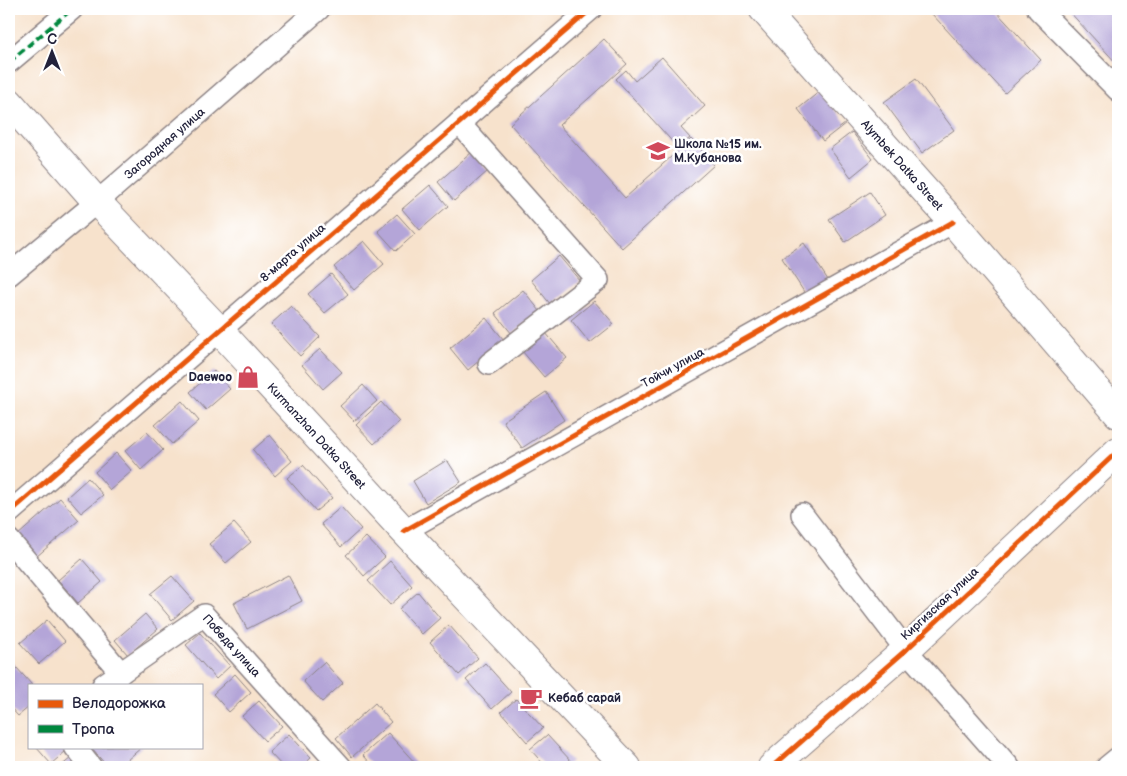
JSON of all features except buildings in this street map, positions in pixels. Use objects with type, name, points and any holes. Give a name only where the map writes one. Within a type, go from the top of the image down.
[{"type":"main road","name":"Alymbek Datka Street","points":[[763,9],[953,222],[1118,414]]},
{"type":"main road","name":"Kurmanzhan Datka Street","points":[[9,102],[97,202],[627,767]]},
{"type":"main road","name":"Киргизская улица","points":[[772,767],[906,650],[1118,451]]},
{"type":"street","points":[[9,62],[72,9]]},
{"type":"street","name":"Загородная улица","points":[[9,275],[97,202],[319,9]]},
{"type":"street","name":"8-марта улица","points":[[9,513],[592,9]]},
{"type":"street","points":[[1038,9],[1118,90]]},
{"type":"street","points":[[459,123],[598,280],[489,364]]},
{"type":"street","name":"Тойчи улица","points":[[404,531],[953,222]]},
{"type":"street","points":[[802,514],[906,650],[1009,767]]},
{"type":"street","points":[[9,540],[121,672]]},
{"type":"street","name":"Победа улица","points":[[104,684],[204,615],[341,767]]},
{"type":"street","points":[[76,748],[91,767]]},
{"type":"street","points":[[1107,767],[1118,758]]},
{"type":"marked path","points":[[9,62],[72,9]]},
{"type":"cycle path","points":[[9,513],[591,9]]},
{"type":"cycle path","points":[[404,531],[953,222]]},
{"type":"cycle path","points":[[772,767],[906,650],[1118,451]]},
{"type":"place","name":"Школа №15 им. М.Кубанова","points":[[658,151]]},
{"type":"place","name":"Daewoo","points":[[248,377]]},
{"type":"place","name":"Кебаб сарай","points":[[531,698]]}]
